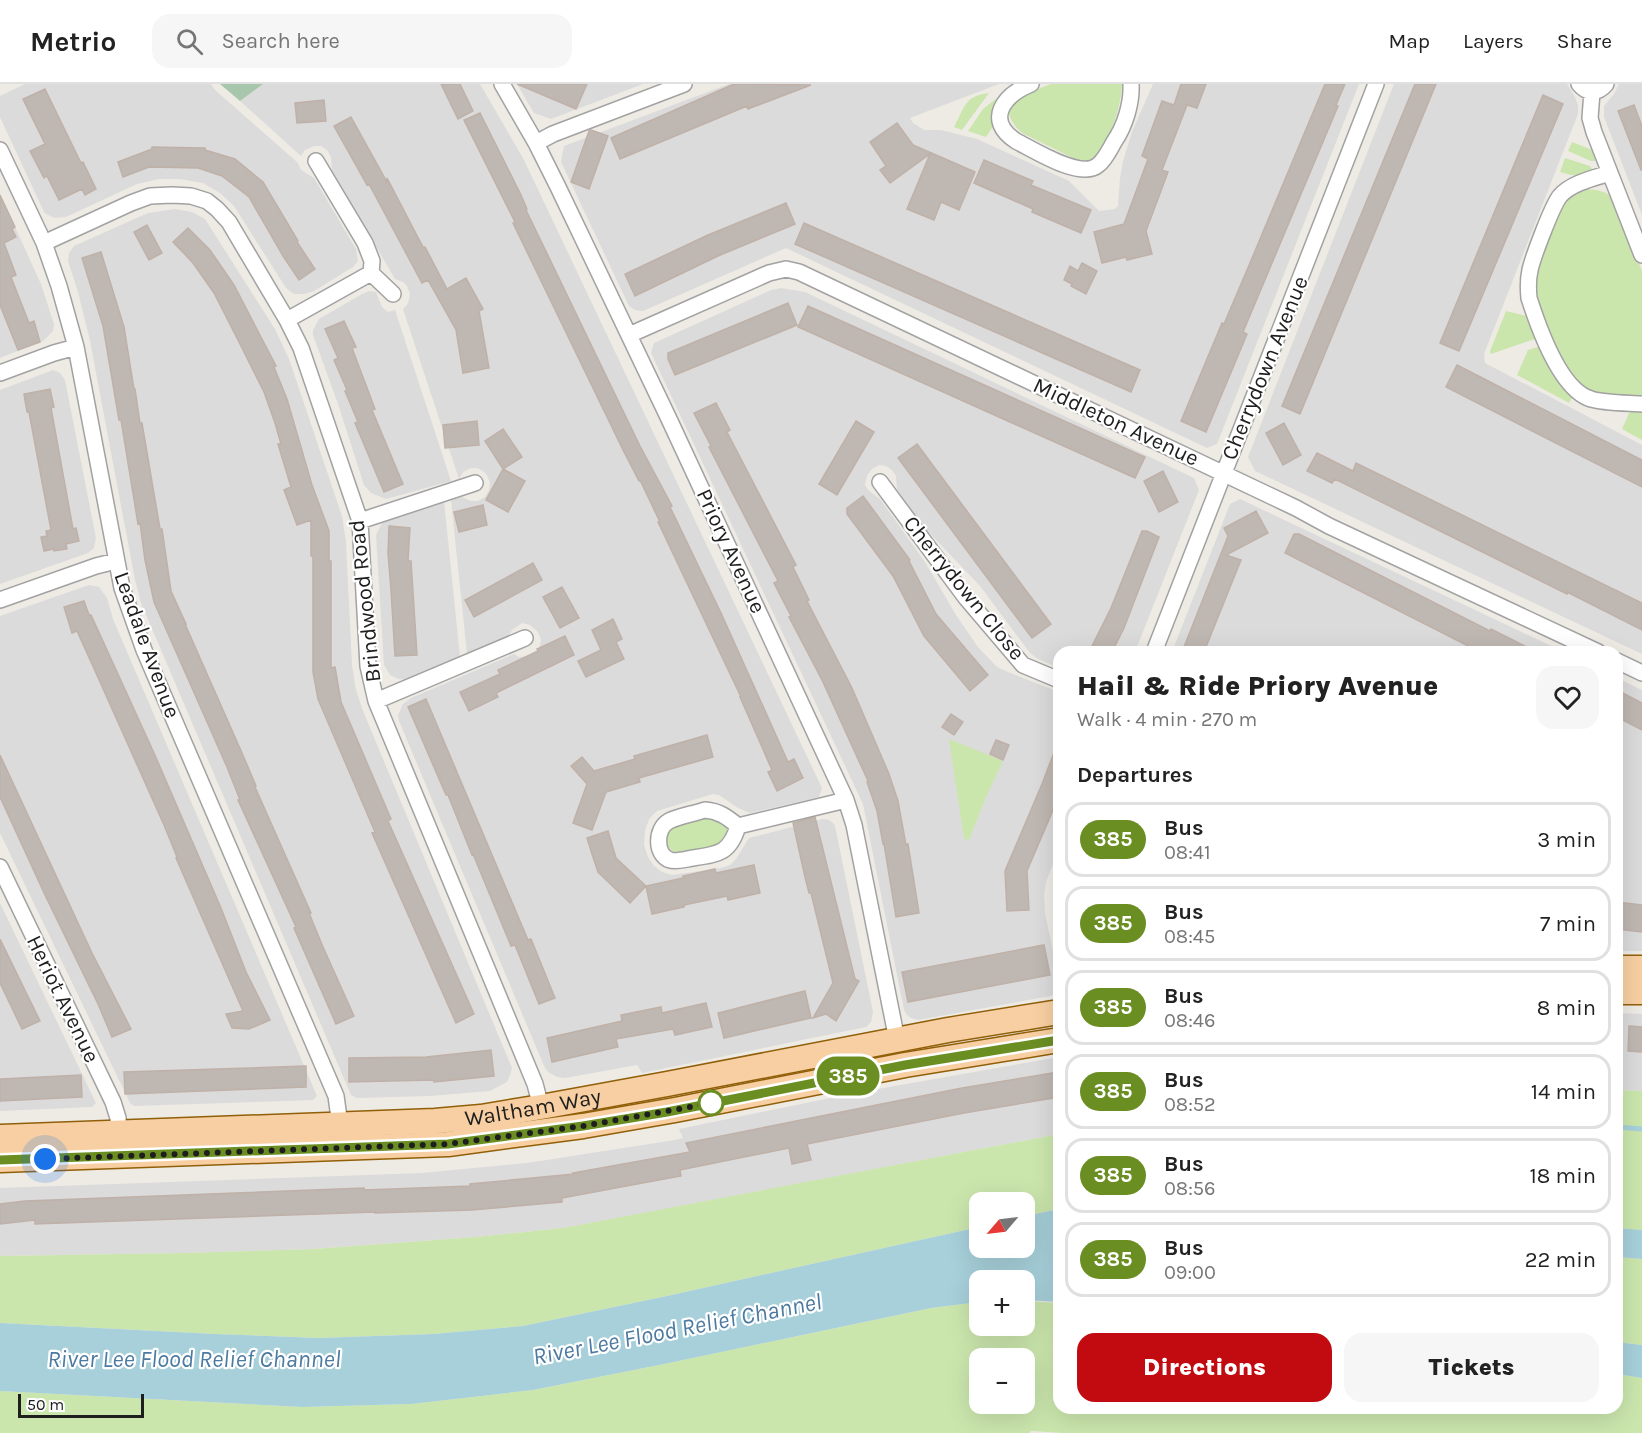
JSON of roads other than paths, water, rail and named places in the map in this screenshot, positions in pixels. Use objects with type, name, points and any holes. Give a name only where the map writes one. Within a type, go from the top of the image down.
[{"type":"main road","points":[[1623,968],[1642,968]]},
{"type":"main road","points":[[1623,992],[1642,992]]},
{"type":"main road","name":"Waltham Way","points":[[0,1137],[340,1125],[436,1133],[481,1117],[948,1030],[1053,1013]]},
{"type":"main road","points":[[1024,1018],[1030,1045]]},
{"type":"main road","points":[[948,1030],[954,1057]]},
{"type":"main road","name":"Waltham Way","points":[[0,1160],[227,1152],[436,1133],[583,1126],[848,1076],[1053,1041]]},
{"type":"main road","points":[[843,1051],[848,1076]]},
{"type":"main road","points":[[667,1084],[675,1110]]},
{"type":"main road","points":[[227,1128],[227,1152]]},
{"type":"street","name":"Priory Avenue","points":[[502,84],[558,187],[846,800],[854,825],[897,1040]]},
{"type":"street","points":[[536,143],[553,134],[684,84]]},
{"type":"street","points":[[1031,84],[1012,94],[999,112],[999,122],[1004,130],[1016,141],[1073,168],[1087,170],[1100,164],[1117,138],[1130,103],[1131,84]]},
{"type":"street","name":"Cherrydown Avenue","points":[[1156,646],[1376,84]]},
{"type":"street","points":[[1606,84],[1598,91],[1586,88],[1590,118],[1642,255]]},
{"type":"street","name":"Leadale Avenue","points":[[0,150],[44,243],[59,286],[76,347],[116,561],[128,608],[336,1096],[340,1125]]},
{"type":"street","points":[[316,161],[365,243],[372,261],[371,273]]},
{"type":"street","points":[[1610,172],[1575,185],[1560,196],[1553,208],[1531,268],[1528,285],[1529,298],[1556,366],[1578,393],[1590,399],[1642,404]]},
{"type":"street","name":"Brindwood Road","points":[[44,243],[150,196],[191,196],[207,201],[229,222],[287,320],[301,348],[360,521],[368,666],[376,701],[535,1084],[541,1107]]},
{"type":"street","name":"Middleton Avenue","points":[[629,335],[769,273],[786,269],[799,272],[1585,646]]},
{"type":"street","points":[[371,273],[393,294]]},
{"type":"street","points":[[287,320],[371,273]]},
{"type":"street","points":[[0,374],[76,347]]},
{"type":"street","name":"Cherrydown Close","points":[[880,482],[966,598],[1023,665],[1053,678]]},
{"type":"street","points":[[360,521],[475,483]]},
{"type":"street","points":[[0,600],[116,561]]},
{"type":"street","points":[[376,701],[525,638]]},
{"type":"street","points":[[1623,664],[1642,673]]},
{"type":"street","points":[[738,826],[846,800]]},
{"type":"street","points":[[705,810],[721,813],[738,826],[734,839],[728,846],[719,853],[711,855],[670,860],[664,856],[658,843],[658,835],[670,820],[705,810]]},
{"type":"street","name":"Heriot Avenue","points":[[0,867],[113,1102],[118,1132]]},
{"type":"water","name":"River Lee Flood Relief Channel","points":[[1053,1210],[1053,1302],[1035,1301],[1035,1270],[969,1270],[969,1303],[931,1308],[533,1390],[411,1404],[302,1407],[0,1391],[0,1323],[319,1338],[433,1334],[523,1326],[969,1229],[969,1258],[1035,1258],[1035,1214]]},
{"type":"water","points":[[1623,1228],[1642,1230],[1642,1259],[1623,1257]]},
{"type":"water","points":[[1623,1343],[1642,1345],[1642,1378],[1623,1375]]},
{"type":"waterway","points":[[1623,1127],[1642,1129]]}]
